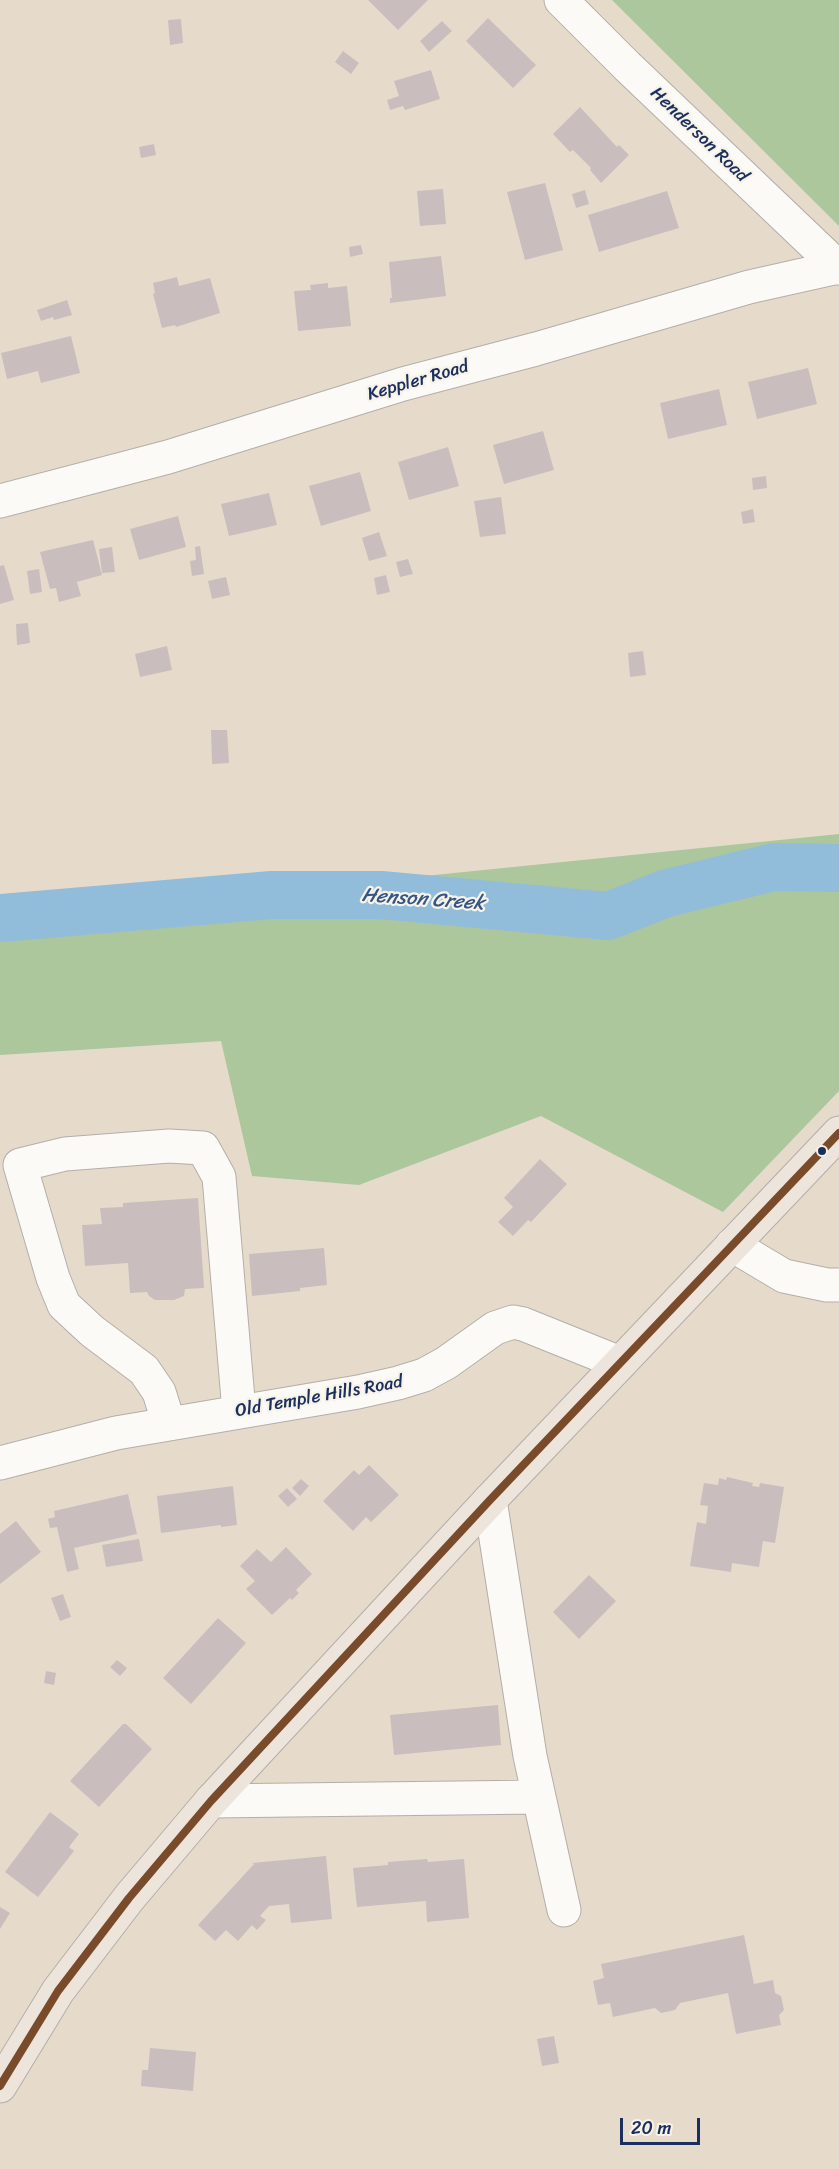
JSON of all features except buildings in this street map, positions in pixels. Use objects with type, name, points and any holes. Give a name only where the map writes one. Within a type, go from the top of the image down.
[{"type":"main road","points":[[0,2086],[58,1991],[129,1898],[211,1801],[489,1500],[839,1132]]},
{"type":"street","name":"Henderson Road","points":[[561,0],[838,268]]},
{"type":"street","name":"Keppler Road","points":[[0,501],[168,457],[403,384],[536,349],[738,290],[838,268]]},
{"type":"street","points":[[169,1424],[159,1392],[144,1370],[92,1331],[64,1305],[53,1278],[20,1165],[65,1154],[169,1146],[203,1148],[219,1177],[239,1412]]},
{"type":"street","points":[[732,1245],[784,1276],[819,1284],[839,1285]]},
{"type":"street","name":"Old Temple Hills Road","points":[[0,1463],[116,1433],[358,1392],[413,1379],[446,1364],[495,1328],[513,1322],[620,1363]]},
{"type":"street","points":[[489,1500],[519,1693],[538,1797],[564,1910]]},
{"type":"street","points":[[211,1801],[538,1797]]},
{"type":"green space","points":[[612,0],[839,0],[839,226]]},
{"type":"green space","points":[[839,834],[839,1091],[723,1212],[541,1116],[359,1185],[252,1176],[221,1041],[0,1055],[0,923],[375,881]]},
{"type":"waterway","name":"Henson Creek","points":[[0,918],[272,895],[381,895],[608,916],[667,893],[774,867],[839,868]]},
{"type":"transit line","points":[[0,2086],[58,1991],[129,1898],[211,1801],[490,1500],[839,1133]]}]
